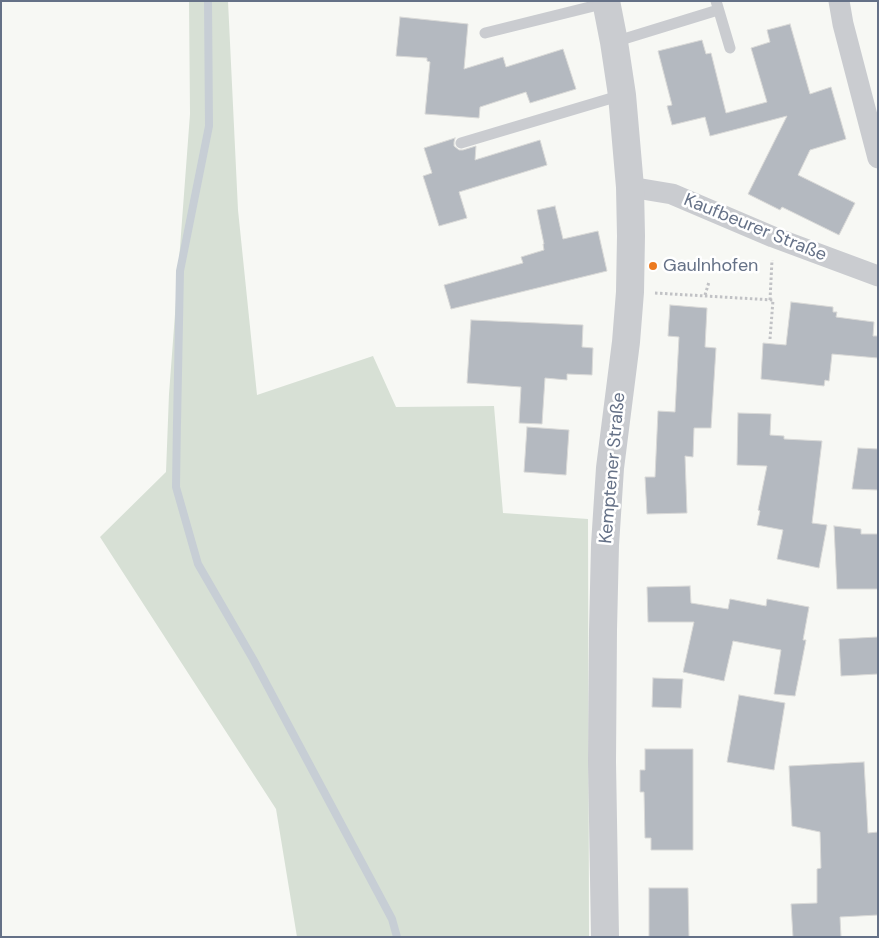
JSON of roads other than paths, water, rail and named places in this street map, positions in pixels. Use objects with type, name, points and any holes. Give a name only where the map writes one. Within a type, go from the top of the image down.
[{"type":"street","points":[[839,1],[843,24],[878,158]]},
{"type":"street","name":"Kemptener Straße","points":[[605,937],[602,743],[605,545],[610,468],[626,342],[630,292],[630,187],[622,96],[606,2]]},
{"type":"street","name":"Kaufbeurer Straße","points":[[630,187],[672,194],[773,237],[878,276]]},
{"type":"lane","points":[[485,33],[606,2]]},
{"type":"lane","points":[[614,42],[717,6],[730,48]]},
{"type":"lane","points":[[461,143],[622,96]]},
{"type":"waterway","points":[[177,424],[180,271],[209,126],[208,1]]},
{"type":"waterway","points":[[177,421],[176,487],[198,564],[253,659],[392,919],[397,937]]},
{"type":"place","name":"Gaulnhofen","points":[[653,266]]}]
